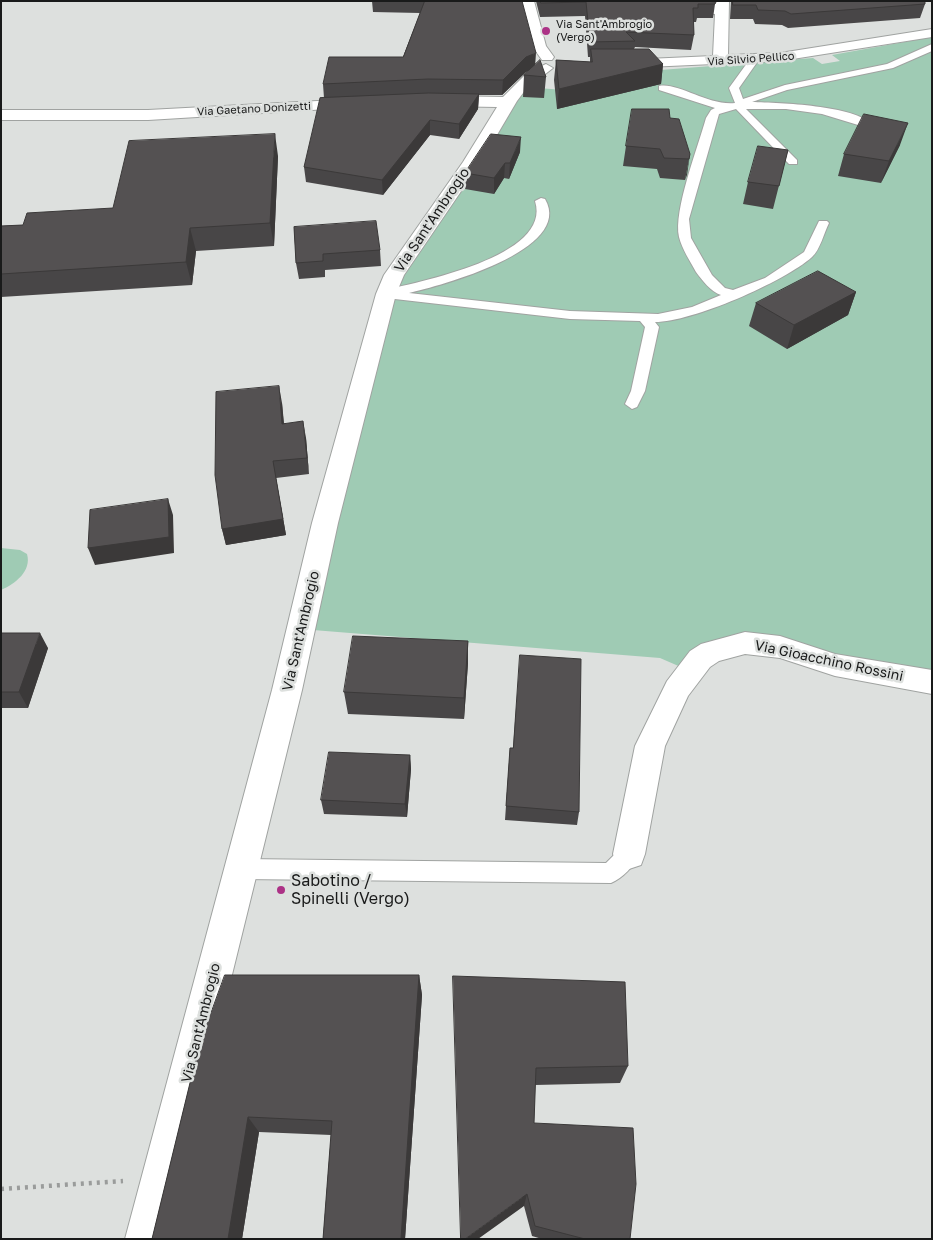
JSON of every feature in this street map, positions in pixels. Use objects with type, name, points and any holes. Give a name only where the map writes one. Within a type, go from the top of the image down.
[{"type":"street","name":"Via Sant'Ambrogio","points":[[146,1239],[160,1178],[287,690],[325,523],[386,294],[394,275],[472,162],[507,102],[524,82],[554,63],[539,46],[528,1]]},
{"type":"street","points":[[661,6],[722,6],[720,61]]},
{"type":"street","name":"Via Silvio Pellico","points":[[611,63],[720,61],[806,55],[932,33]]},
{"type":"street","points":[[429,101],[507,102]]},
{"type":"street","name":"Via Gaetano Donizetti","points":[[1,115],[148,115],[373,103]]},
{"type":"street","name":"Via Gioacchino Rossini","points":[[629,854],[650,746],[677,689],[700,659],[711,652],[745,643],[780,647],[835,665],[932,682]]},
{"type":"lane","points":[[734,294],[721,291],[703,272],[685,238],[683,219],[711,118],[715,112],[785,88],[890,66],[932,47]]},
{"type":"lane","points":[[753,62],[734,88],[739,104],[793,162]]},
{"type":"lane","points":[[662,88],[688,95],[716,107],[726,108]]},
{"type":"lane","points":[[739,104],[827,111],[858,119],[868,125]]},
{"type":"lane","points":[[386,294],[452,279],[498,260],[535,232],[545,210],[541,201]]},
{"type":"lane","points":[[386,294],[570,315],[658,318],[696,310],[770,281],[808,254],[823,222]]},
{"type":"lane","points":[[632,404],[638,391],[652,327],[644,318]]},
{"type":"lane","points":[[240,869],[611,873],[629,854]]},
{"type":"path","points":[[1,1189],[160,1178]]},
{"type":"green space","points":[[932,37],[932,682],[745,643],[690,671],[660,658],[313,630],[394,283],[525,87],[564,90],[648,71],[813,58],[822,64],[840,61],[832,55]]},
{"type":"green space","points":[[1,548],[20,550],[27,554],[28,560],[25,571],[21,576],[1,590]]},
{"type":"building","points":[[425,1],[522,1],[536,53],[526,57],[503,80],[428,79],[323,84],[329,57],[403,57]]},
{"type":"building","points":[[540,1],[716,2],[715,4],[698,4],[698,8],[693,8],[694,35],[626,32],[635,41],[590,42],[586,2],[541,3]]},
{"type":"building","points":[[733,1],[925,1],[925,4],[791,14],[785,11],[758,10],[756,5],[733,5]]},
{"type":"building","points":[[591,49],[649,49],[663,64],[559,89],[556,60],[592,62]]},
{"type":"building","points":[[540,60],[546,77],[524,75]]},
{"type":"building","points":[[429,93],[479,94],[459,124],[430,120],[382,180],[304,167],[320,98]]},
{"type":"building","points":[[632,109],[669,109],[670,118],[679,119],[690,154],[689,159],[664,158],[660,149],[626,146]]},
{"type":"building","points":[[864,114],[908,123],[889,161],[844,154]]},
{"type":"building","points":[[275,134],[270,223],[190,228],[186,262],[1,274],[1,226],[23,225],[27,213],[113,208],[129,141]]},
{"type":"building","points":[[491,134],[521,137],[510,163],[505,163],[494,178],[465,173]]},
{"type":"building","points":[[758,146],[788,150],[779,186],[748,182]]},
{"type":"building","points":[[376,221],[380,250],[323,254],[323,261],[296,263],[294,227]]},
{"type":"building","points":[[818,271],[856,292],[794,325],[756,303]]},
{"type":"building","points":[[279,386],[282,424],[303,421],[307,458],[273,461],[283,519],[222,529],[215,475],[216,392]]},
{"type":"building","points":[[168,499],[169,537],[88,548],[90,510]]},
{"type":"building","points":[[1,633],[40,633],[19,692],[1,692]]},
{"type":"building","points":[[353,636],[468,641],[464,698],[344,692]]},
{"type":"building","points":[[520,655],[581,659],[579,812],[506,806],[510,748],[513,748]]},
{"type":"building","points":[[329,752],[410,755],[405,804],[321,800]]},
{"type":"building","points":[[225,975],[419,975],[401,1239],[323,1239],[332,1121],[248,1117],[228,1239],[152,1239],[199,1046]]},
{"type":"building","points":[[453,976],[625,982],[628,1066],[536,1068],[534,1123],[633,1128],[636,1184],[630,1239],[585,1239],[535,1226],[527,1194],[465,1239],[461,1239]]},
{"type":"place","name":"Via Sant'Ambrogio (Vergo)","points":[[546,31]]},
{"type":"place","name":"Sabotino / Spinelli (Vergo)","points":[[281,890]]}]
